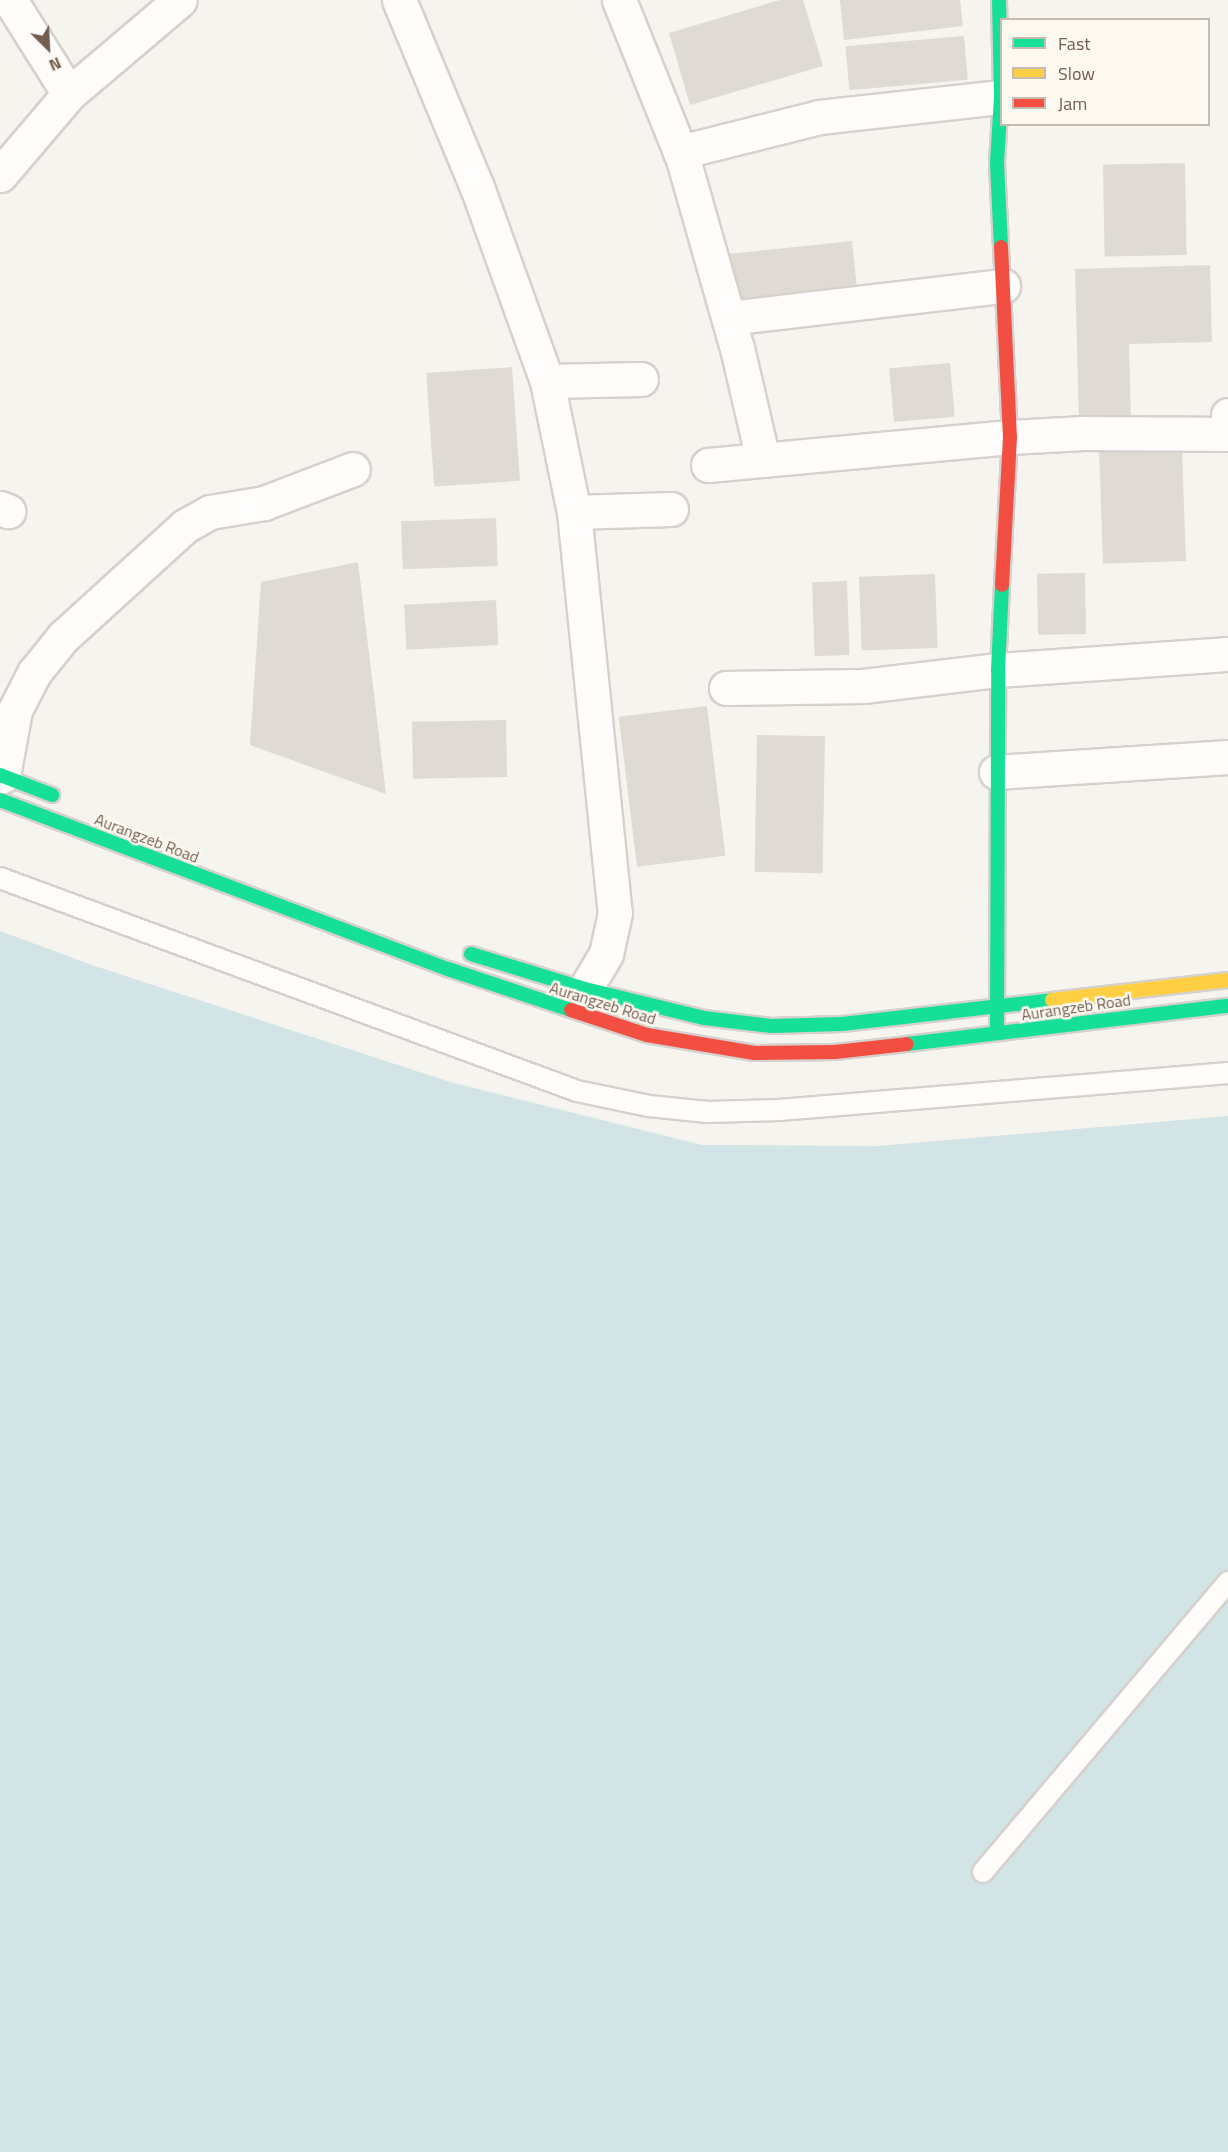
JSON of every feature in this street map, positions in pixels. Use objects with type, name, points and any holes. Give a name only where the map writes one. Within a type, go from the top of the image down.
[{"type":"main road","points":[[999,0],[1000,48]]},
{"type":"main road","points":[[997,1035],[998,670],[1010,437],[997,163],[1000,114]]},
{"type":"main road","points":[[1,784],[69,802]]},
{"type":"main road","name":"Aurangzeb Road","points":[[1,784],[448,969],[647,1035],[766,1053],[835,1052],[997,1035],[1228,1006]]},
{"type":"main road","name":"Aurangzeb Road","points":[[457,949],[585,989],[704,1018],[772,1026],[842,1024],[1228,980]]},
{"type":"street","points":[[10,0],[69,94]]},
{"type":"street","points":[[0,175],[69,94],[180,0]]},
{"type":"street","points":[[399,0],[477,187],[547,381],[574,512],[615,913],[606,954],[585,989]]},
{"type":"street","points":[[619,0],[680,152],[729,318],[763,460]]},
{"type":"street","points":[[680,152],[819,117],[1000,97]]},
{"type":"street","points":[[729,318],[1003,286]]},
{"type":"street","points":[[547,381],[641,379]]},
{"type":"street","points":[[708,465],[1010,437],[1083,433],[1227,434],[1228,415]]},
{"type":"street","points":[[1,784],[15,711],[34,673],[70,631],[185,526],[210,512],[264,503],[353,469]]},
{"type":"street","points":[[574,512],[671,509]]},
{"type":"street","points":[[726,688],[863,686],[998,670],[1228,654]]},
{"type":"street","points":[[996,772],[1228,757]]},
{"type":"lane","points":[[0,878],[577,1090],[650,1106],[708,1112],[779,1110],[1228,1072]]},
{"type":"lane","points":[[983,1872],[1228,1582]]},
{"type":"shaded area","points":[[0,931],[92,965],[450,1082],[702,1145],[878,1146],[1228,1116],[1228,2152],[0,2152]]},
{"type":"building","points":[[780,0],[803,0],[823,66],[690,105],[669,33]]},
{"type":"building","points":[[840,0],[960,0],[963,26],[844,40]]},
{"type":"building","points":[[964,36],[968,80],[849,90],[845,46]]},
{"type":"building","points":[[1185,163],[1187,255],[1105,256],[1103,164]]},
{"type":"building","points":[[852,241],[858,295],[732,308],[727,254]]},
{"type":"building","points":[[1210,265],[1212,342],[1129,344],[1131,423],[1079,425],[1075,269]]},
{"type":"building","points":[[950,363],[955,417],[894,422],[889,368]]},
{"type":"building","points":[[512,367],[520,481],[434,487],[426,373]]},
{"type":"building","points":[[1182,448],[1186,561],[1103,564],[1099,451]]},
{"type":"building","points":[[496,518],[498,566],[403,569],[401,521]]},
{"type":"building","points":[[358,562],[386,794],[250,745],[261,582]]},
{"type":"building","points":[[1085,573],[1086,634],[1038,635],[1037,574]]},
{"type":"building","points":[[935,574],[938,648],[862,651],[859,577]]},
{"type":"building","points":[[847,581],[850,655],[815,656],[812,582]]},
{"type":"building","points":[[496,600],[498,645],[406,650],[404,605]]},
{"type":"building","points":[[707,706],[725,856],[637,867],[619,717]]},
{"type":"building","points":[[506,720],[507,777],[413,779],[412,722]]},
{"type":"building","points":[[757,735],[825,736],[823,873],[755,872]]},
{"type":"traffic: fast","points":[[999,0],[1000,48]]},
{"type":"traffic: fast","points":[[1000,114],[997,163],[1001,247]]},
{"type":"traffic: fast","points":[[997,1027],[998,670],[1002,585]]},
{"type":"traffic: fast","points":[[0,775],[52,795]]},
{"type":"traffic: fast","points":[[0,800],[448,969],[571,1010]]},
{"type":"traffic: fast","points":[[471,954],[585,989],[704,1018],[772,1026],[842,1024],[1052,1000]]},
{"type":"traffic: fast","points":[[907,1044],[1228,1006]]},
{"type":"traffic: slow","points":[[1052,1000],[1228,980]]},
{"type":"traffic: jam","points":[[1001,247],[1010,437],[1002,585]]},
{"type":"traffic: jam","points":[[571,1010],[647,1035],[755,1053],[835,1052],[907,1044]]}]
